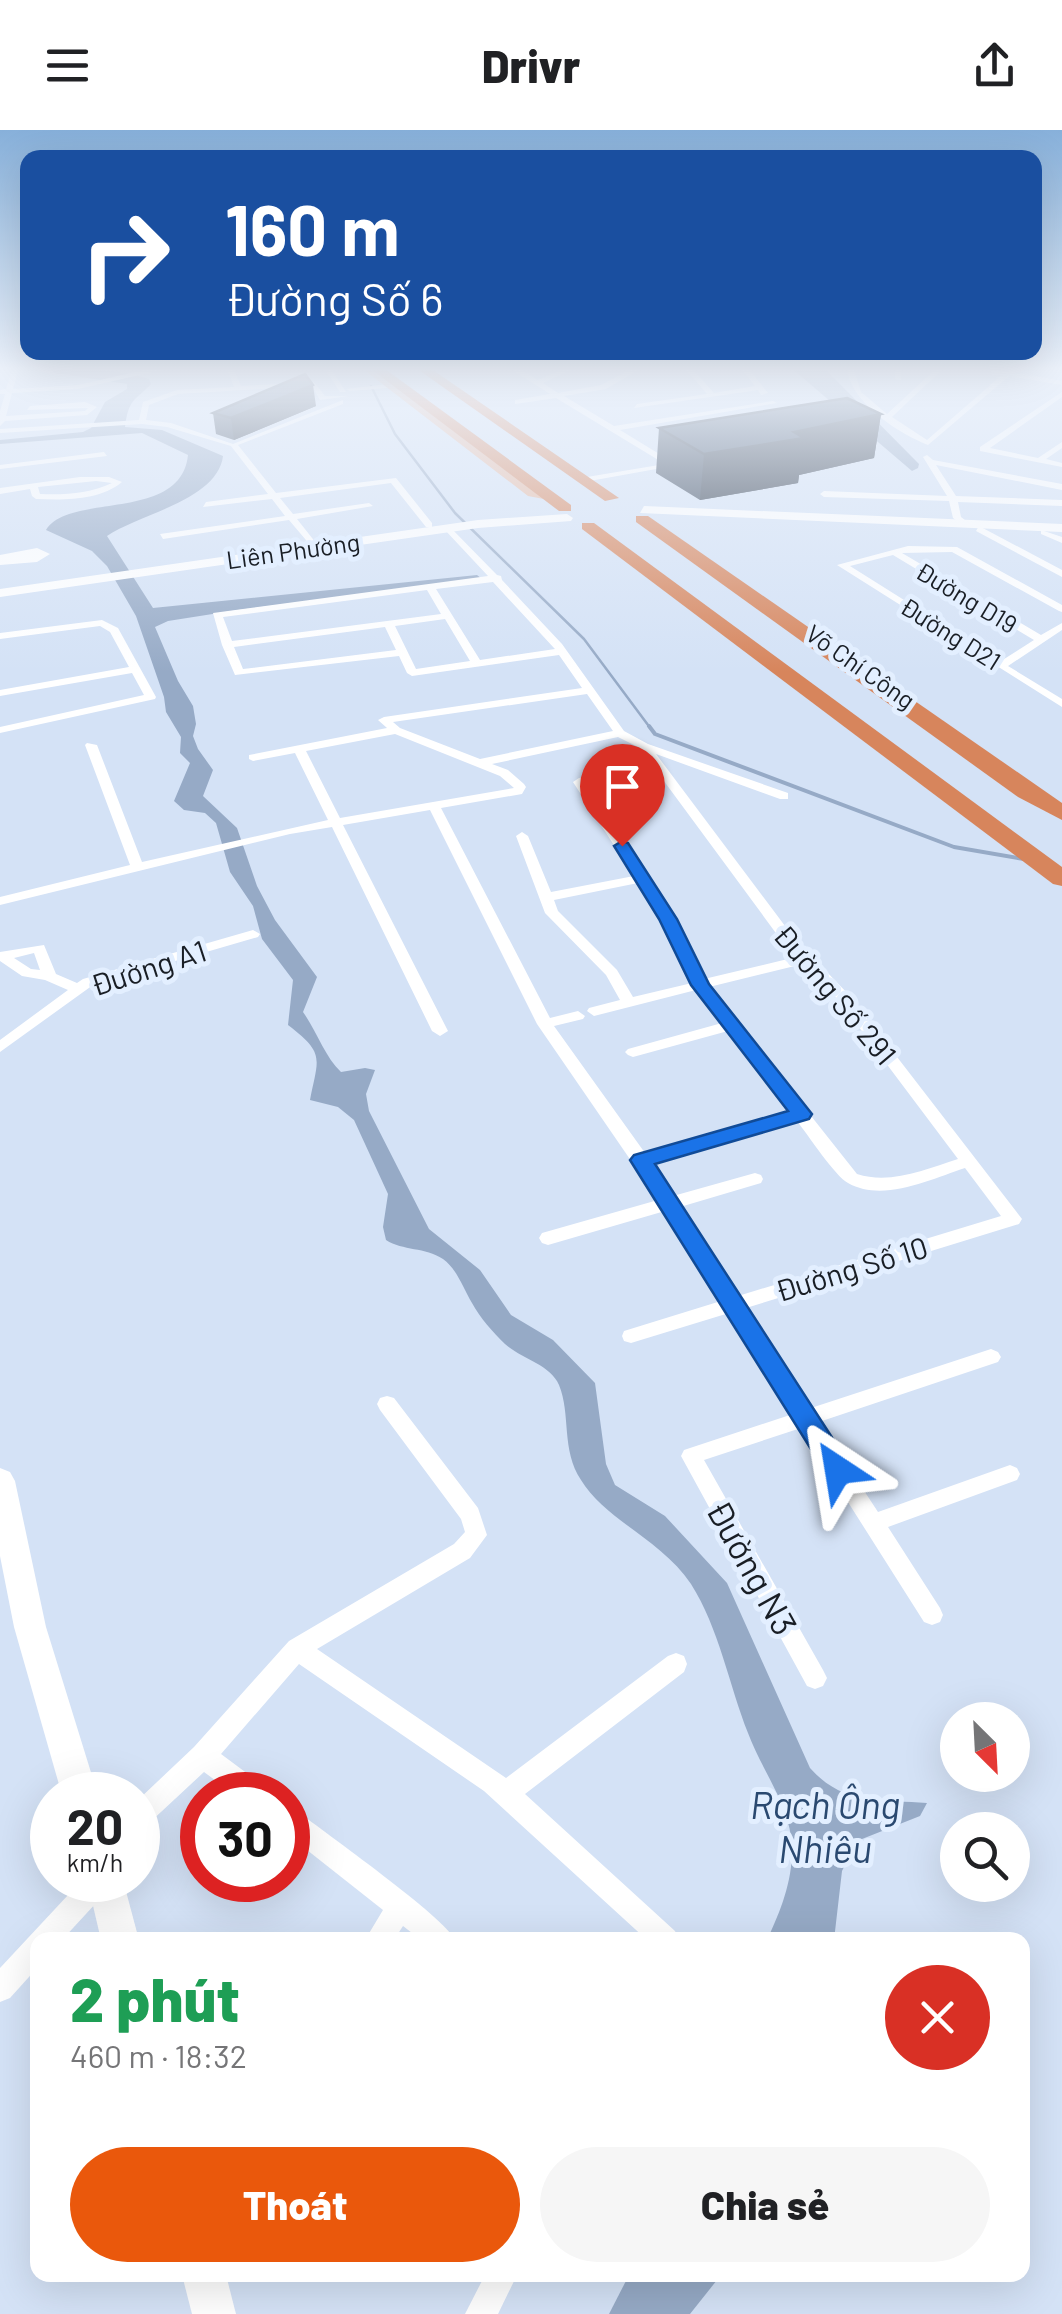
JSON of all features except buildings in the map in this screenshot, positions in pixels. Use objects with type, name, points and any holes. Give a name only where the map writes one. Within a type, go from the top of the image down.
[{"type":"highway","name":"Võ Chí Công","points":[[523,468],[1061,811]]},
{"type":"highway","points":[[569,468],[600,490],[604,518]]},
{"type":"highway","points":[[600,490],[580,501],[604,518]]},
{"type":"highway","name":"Võ Chí Công","points":[[604,518],[920,775],[1062,879]]},
{"type":"highway","points":[[884,745],[939,730]]},
{"type":"main road","name":"Võ Chí Công","points":[[920,775],[903,769],[604,544],[604,518],[671,534],[1051,798],[1061,811]]},
{"type":"street","points":[[252,468],[311,542]]},
{"type":"street","points":[[600,490],[666,468]]},
{"type":"street","points":[[935,468],[954,502],[952,508],[957,518],[1062,574]]},
{"type":"street","points":[[964,468],[1062,487]]},
{"type":"street","points":[[0,491],[34,486],[108,477],[118,482],[92,492],[54,497],[36,496],[34,486]]},
{"type":"street","points":[[1014,501],[1003,485],[1006,478],[1018,478]]},
{"type":"street","points":[[206,505],[393,480],[498,578],[562,651],[620,733],[644,746],[784,796]]},
{"type":"street","points":[[824,494],[954,502],[1062,503]]},
{"type":"street","points":[[163,536],[369,506]]},
{"type":"street","name":"Liên Phường","points":[[475,522],[714,514],[1062,530]]},
{"type":"street","name":"Liên Phường","points":[[136,570],[311,542],[507,520],[604,518],[1062,530]]},
{"type":"street","name":"Liên Phường","points":[[136,570],[440,526]]},
{"type":"street","points":[[1044,532],[1062,540]]},
{"type":"street","points":[[894,552],[922,548],[954,550],[1062,609]]},
{"type":"street","name":"Đường D21","points":[[894,552],[842,566],[1062,704]]},
{"type":"street","name":"Đường D19","points":[[894,552],[1042,640]]},
{"type":"street","points":[[0,590],[136,570]]},
{"type":"street","points":[[401,653],[239,673],[216,611],[432,589],[498,578]]},
{"type":"street","points":[[432,589],[478,665]]},
{"type":"street","points":[[227,644],[448,616]]},
{"type":"street","points":[[0,636],[102,623],[114,630],[149,699],[0,730]]},
{"type":"street","points":[[388,625],[412,673],[562,651]]},
{"type":"street","points":[[1002,665],[1062,626]]},
{"type":"street","points":[[0,694],[135,669]]},
{"type":"street","points":[[0,900],[335,822],[518,791],[520,787],[515,781],[384,722],[388,717],[590,690]]},
{"type":"street","points":[[253,757],[396,730]]},
{"type":"street","points":[[479,764],[620,733]]},
{"type":"street","points":[[92,745],[138,868]]},
{"type":"street","name":"Đường Số 291","points":[[644,746],[805,959],[845,999],[966,1162],[1014,1219]]},
{"type":"street","points":[[298,749],[440,1031]]},
{"type":"street","points":[[658,769],[579,782],[644,878],[700,985],[731,1025],[851,1178],[866,1186],[966,1162]]},
{"type":"street","points":[[434,806],[546,1024],[641,1160],[932,1615]]},
{"type":"street","points":[[522,836],[558,924],[597,956],[628,1002]]},
{"type":"street","points":[[546,897],[644,878]]},
{"type":"street","name":"Đường A1","points":[[0,1048],[88,982],[253,934]]},
{"type":"street","points":[[546,1024],[805,959]]},
{"type":"street","points":[[49,976],[79,988]]},
{"type":"street","points":[[633,1052],[731,1025]]},
{"type":"street","points":[[641,1160],[802,1114]]},
{"type":"street","points":[[548,1238],[755,1179]]},
{"type":"street","name":"Đường Số 10","points":[[631,1336],[1014,1219]]},
{"type":"street","points":[[804,1417],[991,1357]]},
{"type":"street","points":[[160,1796],[203,1756],[297,1650],[462,1551],[476,1535],[471,1515],[388,1404]]},
{"type":"street","name":"Đường N3","points":[[804,1417],[691,1456],[815,1678]]},
{"type":"street","points":[[872,1522],[1010,1474]]},
{"type":"street","points":[[0,1482],[30,1627],[73,1772]]},
{"type":"street","points":[[297,1650],[506,1794],[657,1932]]},
{"type":"street","points":[[506,1794],[676,1664]]},
{"type":"street","points":[[203,1756],[224,1772]]},
{"type":"street","points":[[310,1837],[432,1932]]},
{"type":"street","points":[[52,1932],[81,1902]]},
{"type":"street","points":[[109,1902],[118,1932]]},
{"type":"street","points":[[384,1932],[402,1907]]},
{"type":"street","points":[[0,1988],[30,1956]]},
{"type":"street","points":[[206,2282],[214,2314]]},
{"type":"street","points":[[482,2314],[498,2282]]},
{"type":"water","name":"Rạch Ông Nhiêu","points":[[184,468],[219,468],[192,495],[107,536],[153,608],[477,575],[482,579],[238,610],[168,621],[155,627],[193,706],[193,736],[198,749],[213,770],[203,796],[237,828],[257,886],[275,920],[317,977],[303,1012],[330,1059],[341,1072],[375,1070],[366,1094],[369,1111],[429,1229],[480,1270],[511,1315],[553,1340],[595,1383],[606,1464],[615,1485],[665,1516],[727,1583],[810,1768],[850,1795],[927,1803],[920,1816],[857,1841],[842,1871],[835,1932],[770,1932],[788,1883],[792,1859],[790,1831],[781,1802],[748,1733],[701,1601],[679,1569],[604,1507],[581,1480],[571,1457],[563,1396],[555,1378],[496,1335],[475,1309],[448,1263],[386,1240],[383,1227],[388,1194],[354,1120],[338,1107],[310,1100],[317,1065],[309,1043],[288,1025],[293,980],[262,939],[253,906],[230,872],[216,823],[205,813],[184,810],[174,801],[190,763],[180,753],[181,737],[166,712],[136,616],[107,566],[92,551],[46,530],[58,519],[77,512],[146,499],[166,490]]},
{"type":"water","points":[[625,2282],[715,2282],[690,2314],[609,2314]]},
{"type":"waterway","points":[[421,468],[455,513],[584,639],[651,729]]},
{"type":"waterway","points":[[649,726],[655,734],[954,847],[1024,859]]},
{"type":"route","points":[[622,846],[668,919],[700,985],[802,1114],[641,1160],[838,1470]]}]
